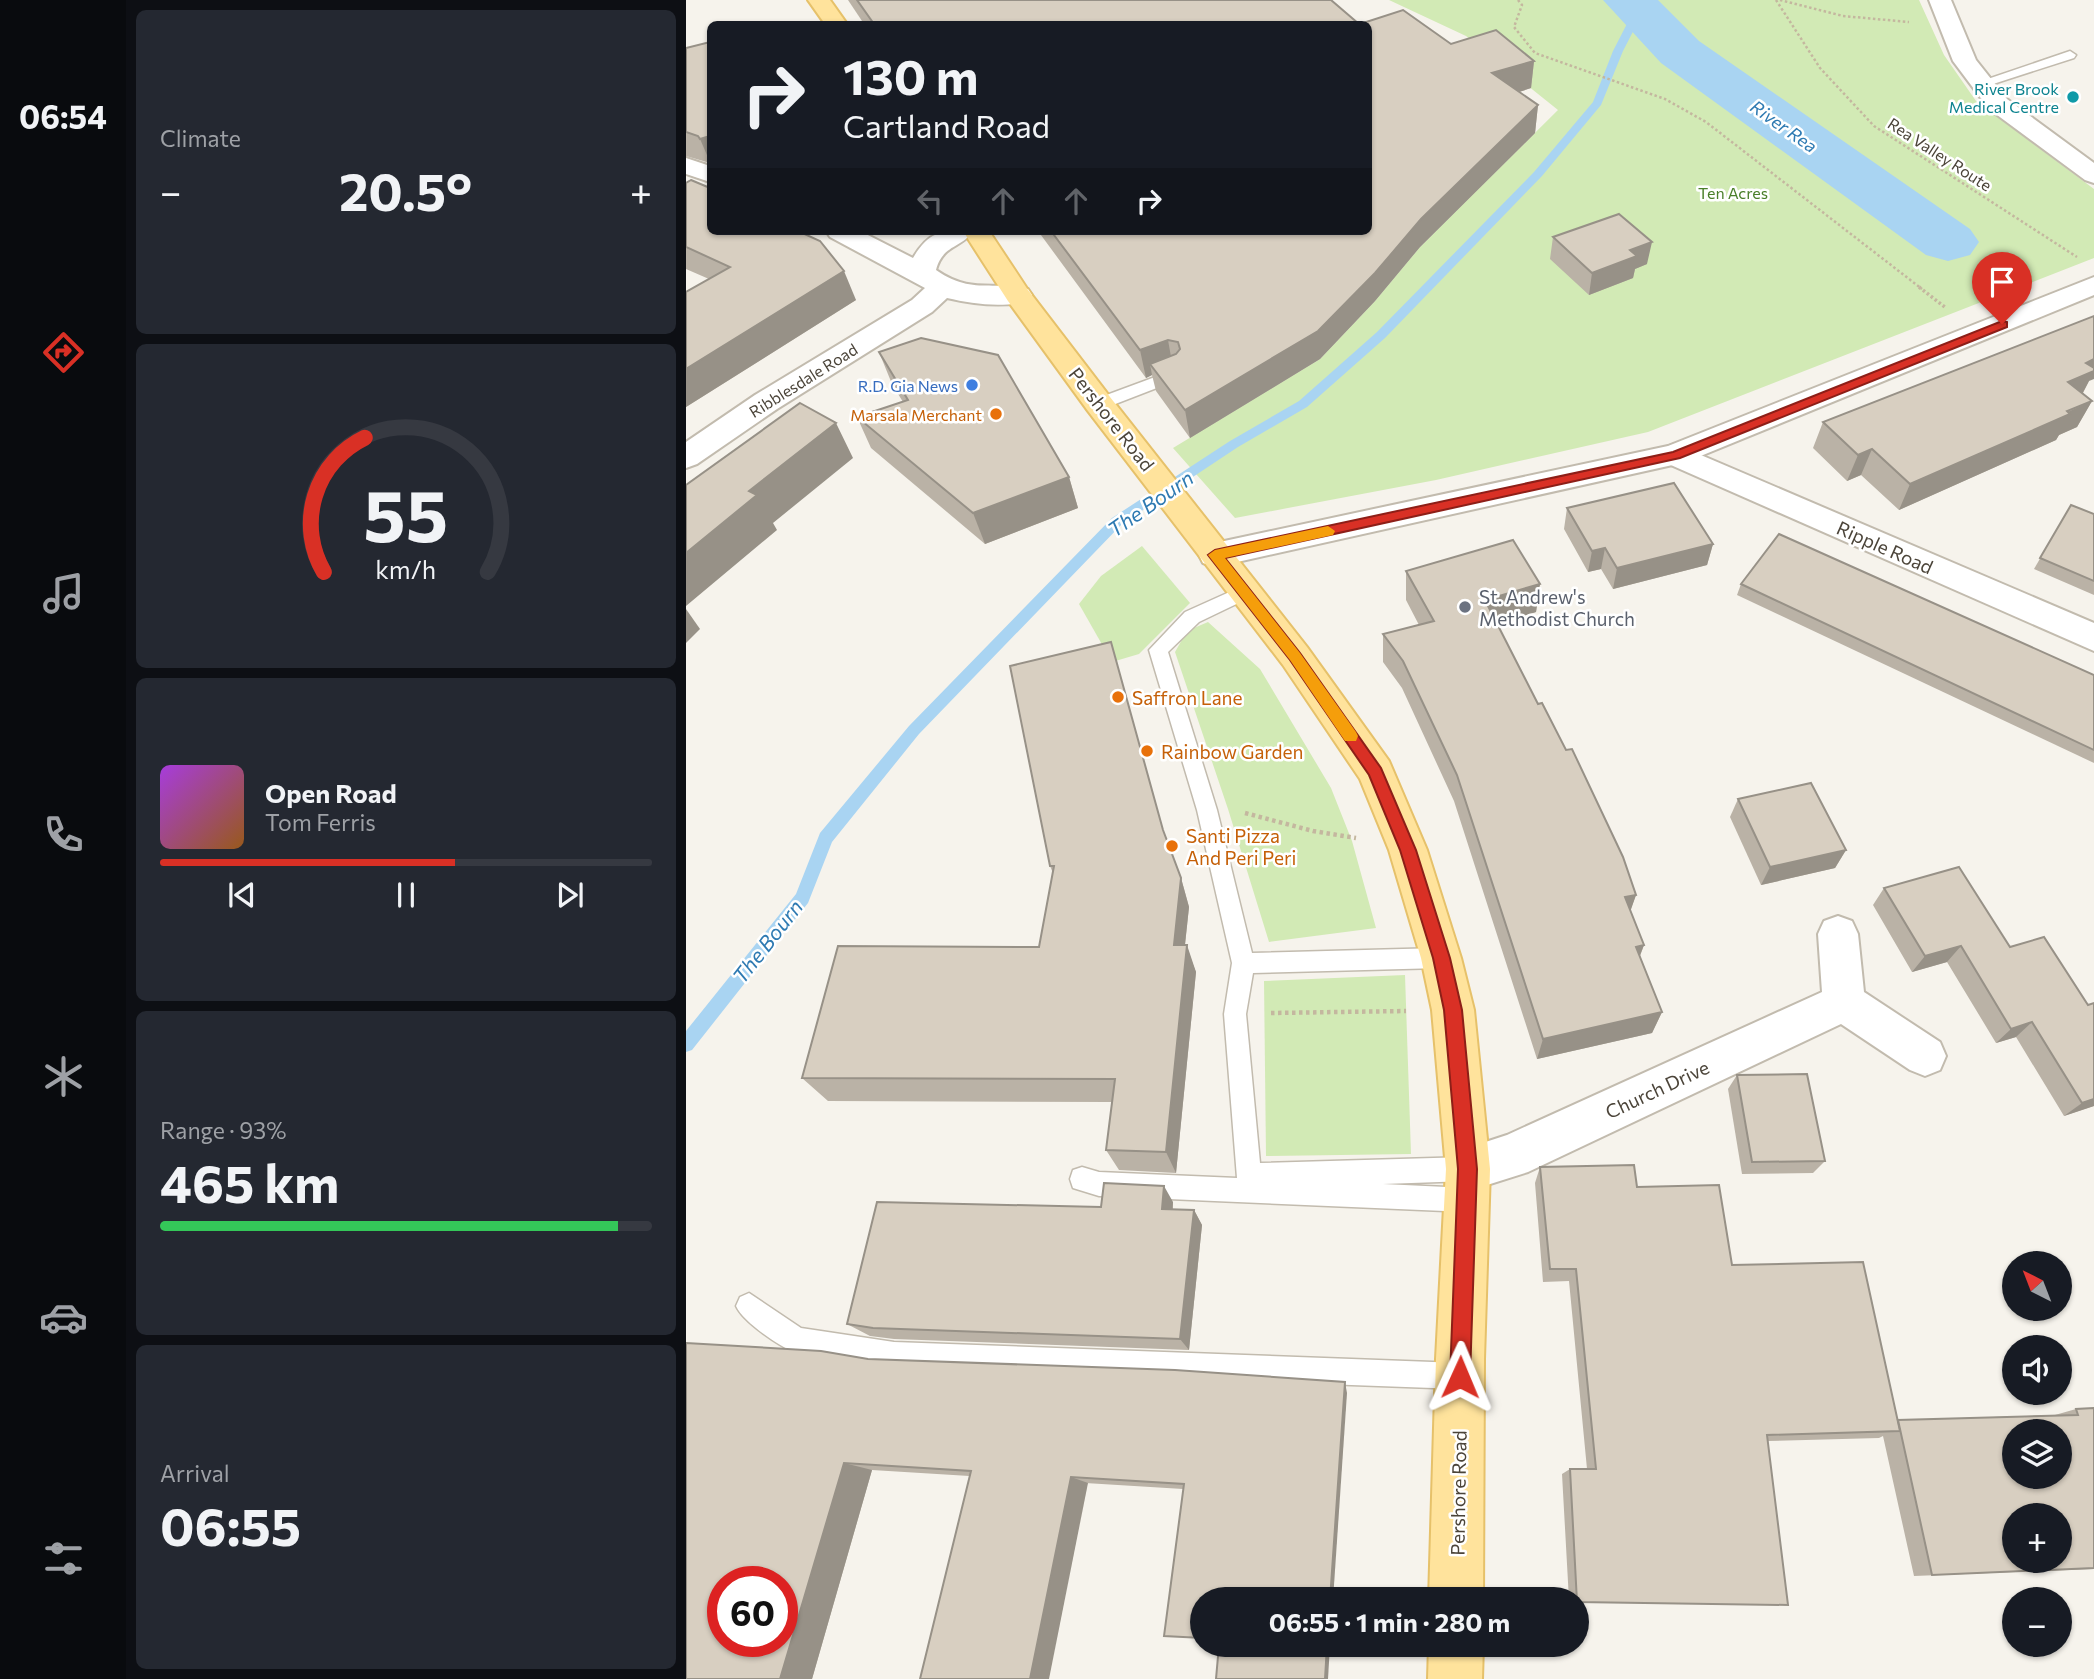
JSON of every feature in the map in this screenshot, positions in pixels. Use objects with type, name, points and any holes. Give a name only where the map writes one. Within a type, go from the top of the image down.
[{"type":"main road","points":[[819,0],[834,21]]},
{"type":"main road","name":"Pershore Road","points":[[978,235],[1018,295],[1099,404],[1295,656],[1376,772],[1408,850],[1441,958],[1453,1010],[1468,1184],[1460,1377],[1456,1587]]},
{"type":"main road","points":[[1455,1679],[1456,1657]]},
{"type":"street","points":[[1945,10],[1965,61],[1998,104],[2094,175]]},
{"type":"street","points":[[686,166],[707,173]]},
{"type":"street","points":[[845,235],[928,289]]},
{"type":"street","points":[[877,235],[934,243],[951,235]]},
{"type":"street","points":[[928,289],[925,258],[934,243]]},
{"type":"street","points":[[1215,555],[1675,455],[1979,334],[2089,273]]},
{"type":"street","name":"Ribblesdale Road","points":[[686,457],[928,289],[970,296],[1018,295]]},
{"type":"street","name":"Ripple Road","points":[[1675,455],[2094,638]]},
{"type":"street","points":[[1838,934],[1844,1002],[1925,1056]]},
{"type":"street","name":"Church Drive","points":[[1468,1184],[1512,1156],[1844,1002]]},
{"type":"lane","points":[[1982,83],[2070,55]]},
{"type":"lane","points":[[1099,404],[1174,375]]},
{"type":"lane","points":[[1245,592],[1192,617],[1158,650],[1207,810],[1243,963],[1235,1014],[1249,1176],[1468,1184]]},
{"type":"lane","points":[[1243,963],[1441,958]]},
{"type":"lane","points":[[1082,1179],[1098,1184],[1468,1184]]},
{"type":"lane","points":[[749,1306],[796,1340],[894,1356],[1460,1377]]},
{"type":"path","points":[[1518,0],[1522,5],[1514,27],[1535,53],[1665,99],[1706,122],[1979,334]]},
{"type":"path","points":[[1778,0],[1828,15],[1886,23],[1945,10]]},
{"type":"path","name":"Rea Valley Route","points":[[1778,0],[1820,68],[1874,126],[2089,273]]},
{"type":"path","points":[[1207,810],[1231,810],[1313,831],[1342,834],[1408,850]]},
{"type":"path","points":[[1235,1014],[1453,1010]]},
{"type":"green space","name":"Ten Acres","points":[[1389,0],[1919,0],[1944,55],[1976,101],[2094,189],[2094,258],[1648,432],[1436,480],[1235,518],[1173,448],[1320,359],[1375,301],[1420,247],[1558,110],[1466,36]]},
{"type":"green space","points":[[1142,546],[1190,603],[1139,654],[1112,662],[1079,604],[1101,576]]},
{"type":"green space","points":[[1208,622],[1260,669],[1331,788],[1352,841],[1376,928],[1269,942],[1175,652],[1187,631]]},
{"type":"green space","points":[[1405,975],[1411,1154],[1266,1156],[1264,981]]},
{"type":"building","points":[[857,0],[1331,0],[1356,21],[872,21]]},
{"type":"building","points":[[1403,10],[1451,44],[1496,30],[1534,61],[1492,73],[1538,105],[1421,219],[1375,273],[1318,331],[1185,410],[1150,364],[1176,354],[1180,349],[1178,342],[1168,340],[1140,350],[1054,235],[1372,235],[1372,21],[1369,21]]},
{"type":"building","points":[[707,43],[707,137],[700,139],[686,132],[686,48]]},
{"type":"building","points":[[691,180],[707,187],[707,235],[807,235],[820,241],[844,271],[686,369],[686,292],[730,267],[686,247],[686,183]]},
{"type":"building","points":[[1619,214],[1652,242],[1630,250],[1637,256],[1592,273],[1553,237]]},
{"type":"building","points":[[2094,316],[2094,359],[2086,363],[2094,368],[2094,371],[2068,382],[2092,401],[2067,411],[2070,414],[1910,484],[1872,449],[1858,455],[1823,422]]},
{"type":"building","points":[[921,338],[998,355],[1069,477],[973,513],[857,417],[908,400],[879,352]]},
{"type":"building","points":[[800,403],[836,423],[749,491],[757,495],[686,553],[686,485]]},
{"type":"building","points":[[1674,483],[1713,544],[1617,568],[1605,548],[1592,551],[1567,508]]},
{"type":"building","points":[[2071,505],[2094,514],[2094,581],[2040,558]]},
{"type":"building","points":[[1779,534],[2094,675],[2094,750],[1741,584]]},
{"type":"building","points":[[1513,540],[1540,584],[1485,600],[1538,704],[1542,703],[1566,750],[1572,749],[1623,857],[1636,895],[1625,897],[1644,945],[1636,947],[1662,1012],[1543,1039],[1457,775],[1403,661],[1383,634],[1434,621],[1406,571]]},
{"type":"building","points":[[1111,642],[1163,830],[1181,878],[1174,945],[1187,945],[1166,1152],[1106,1150],[1115,1079],[802,1078],[838,946],[1039,947],[1054,866],[1050,866],[1010,666]]},
{"type":"building","points":[[1811,783],[1846,850],[1770,867],[1738,799]]},
{"type":"building","points":[[1959,867],[2010,947],[2044,937],[2088,1005],[2094,1003],[2094,1099],[2082,1103],[2032,1022],[2011,1029],[1961,946],[1925,956],[1884,888]]},
{"type":"building","points":[[1807,1074],[1825,1161],[1752,1162],[1737,1075]]},
{"type":"building","points":[[1634,1165],[1637,1187],[1719,1185],[1732,1265],[1863,1262],[1900,1431],[1767,1435],[1788,1605],[1589,1602],[1589,1587],[1576,1587],[1570,1469],[1596,1469],[1576,1269],[1550,1269],[1540,1167]]},
{"type":"building","points":[[1104,1183],[1164,1186],[1162,1209],[1194,1210],[1180,1339],[873,1328],[847,1324],[877,1202],[1101,1207]]},
{"type":"building","points":[[686,1343],[821,1351],[868,1359],[1175,1370],[1345,1382],[1331,1587],[1190,1587],[1190,1637],[1164,1636],[1184,1484],[1071,1477],[1030,1679],[920,1679],[971,1471],[844,1463],[798,1618],[798,1566],[707,1566],[707,1657],[787,1657],[780,1679],[686,1679]]},
{"type":"building","points":[[2094,1408],[2094,1568],[2072,1569],[2072,1503],[2002,1503],[2002,1572],[1932,1575],[1898,1420],[2078,1415],[2076,1409]]},
{"type":"building","points":[[1218,1657],[1326,1657],[1325,1679],[1216,1679]]},
{"type":"waterway","name":"The Bourn","points":[[686,1044],[802,898],[826,838],[914,730],[1117,521],[1234,444],[1303,404],[1381,335],[1538,174],[1598,103],[1618,51],[1637,14],[1626,0]]},
{"type":"waterway","name":"River Rea","points":[[1629,0],[1680,52],[1948,242]]},
{"type":"slow traffic","points":[[1328,531],[1215,555],[1295,656],[1351,736]]},
{"type":"place","name":"River Brook Medical Centre","points":[[2073,97]]},
{"type":"place","name":"R.D. Gia News","points":[[972,385]]},
{"type":"place","name":"Marsala Merchant","points":[[996,414]]},
{"type":"place","name":"St. Andrew's Methodist Church","points":[[1465,607]]},
{"type":"place","name":"Saffron Lane","points":[[1118,697]]},
{"type":"place","name":"Rainbow Garden","points":[[1147,751]]},
{"type":"place","name":"Santi Pizza And Peri Peri","points":[[1172,846]]},
{"type":"route","points":[[1460,1377],[1468,1169],[1453,1010],[1441,958],[1408,850],[1376,772],[1295,656],[1215,555],[1675,455],[2002,324]]}]
